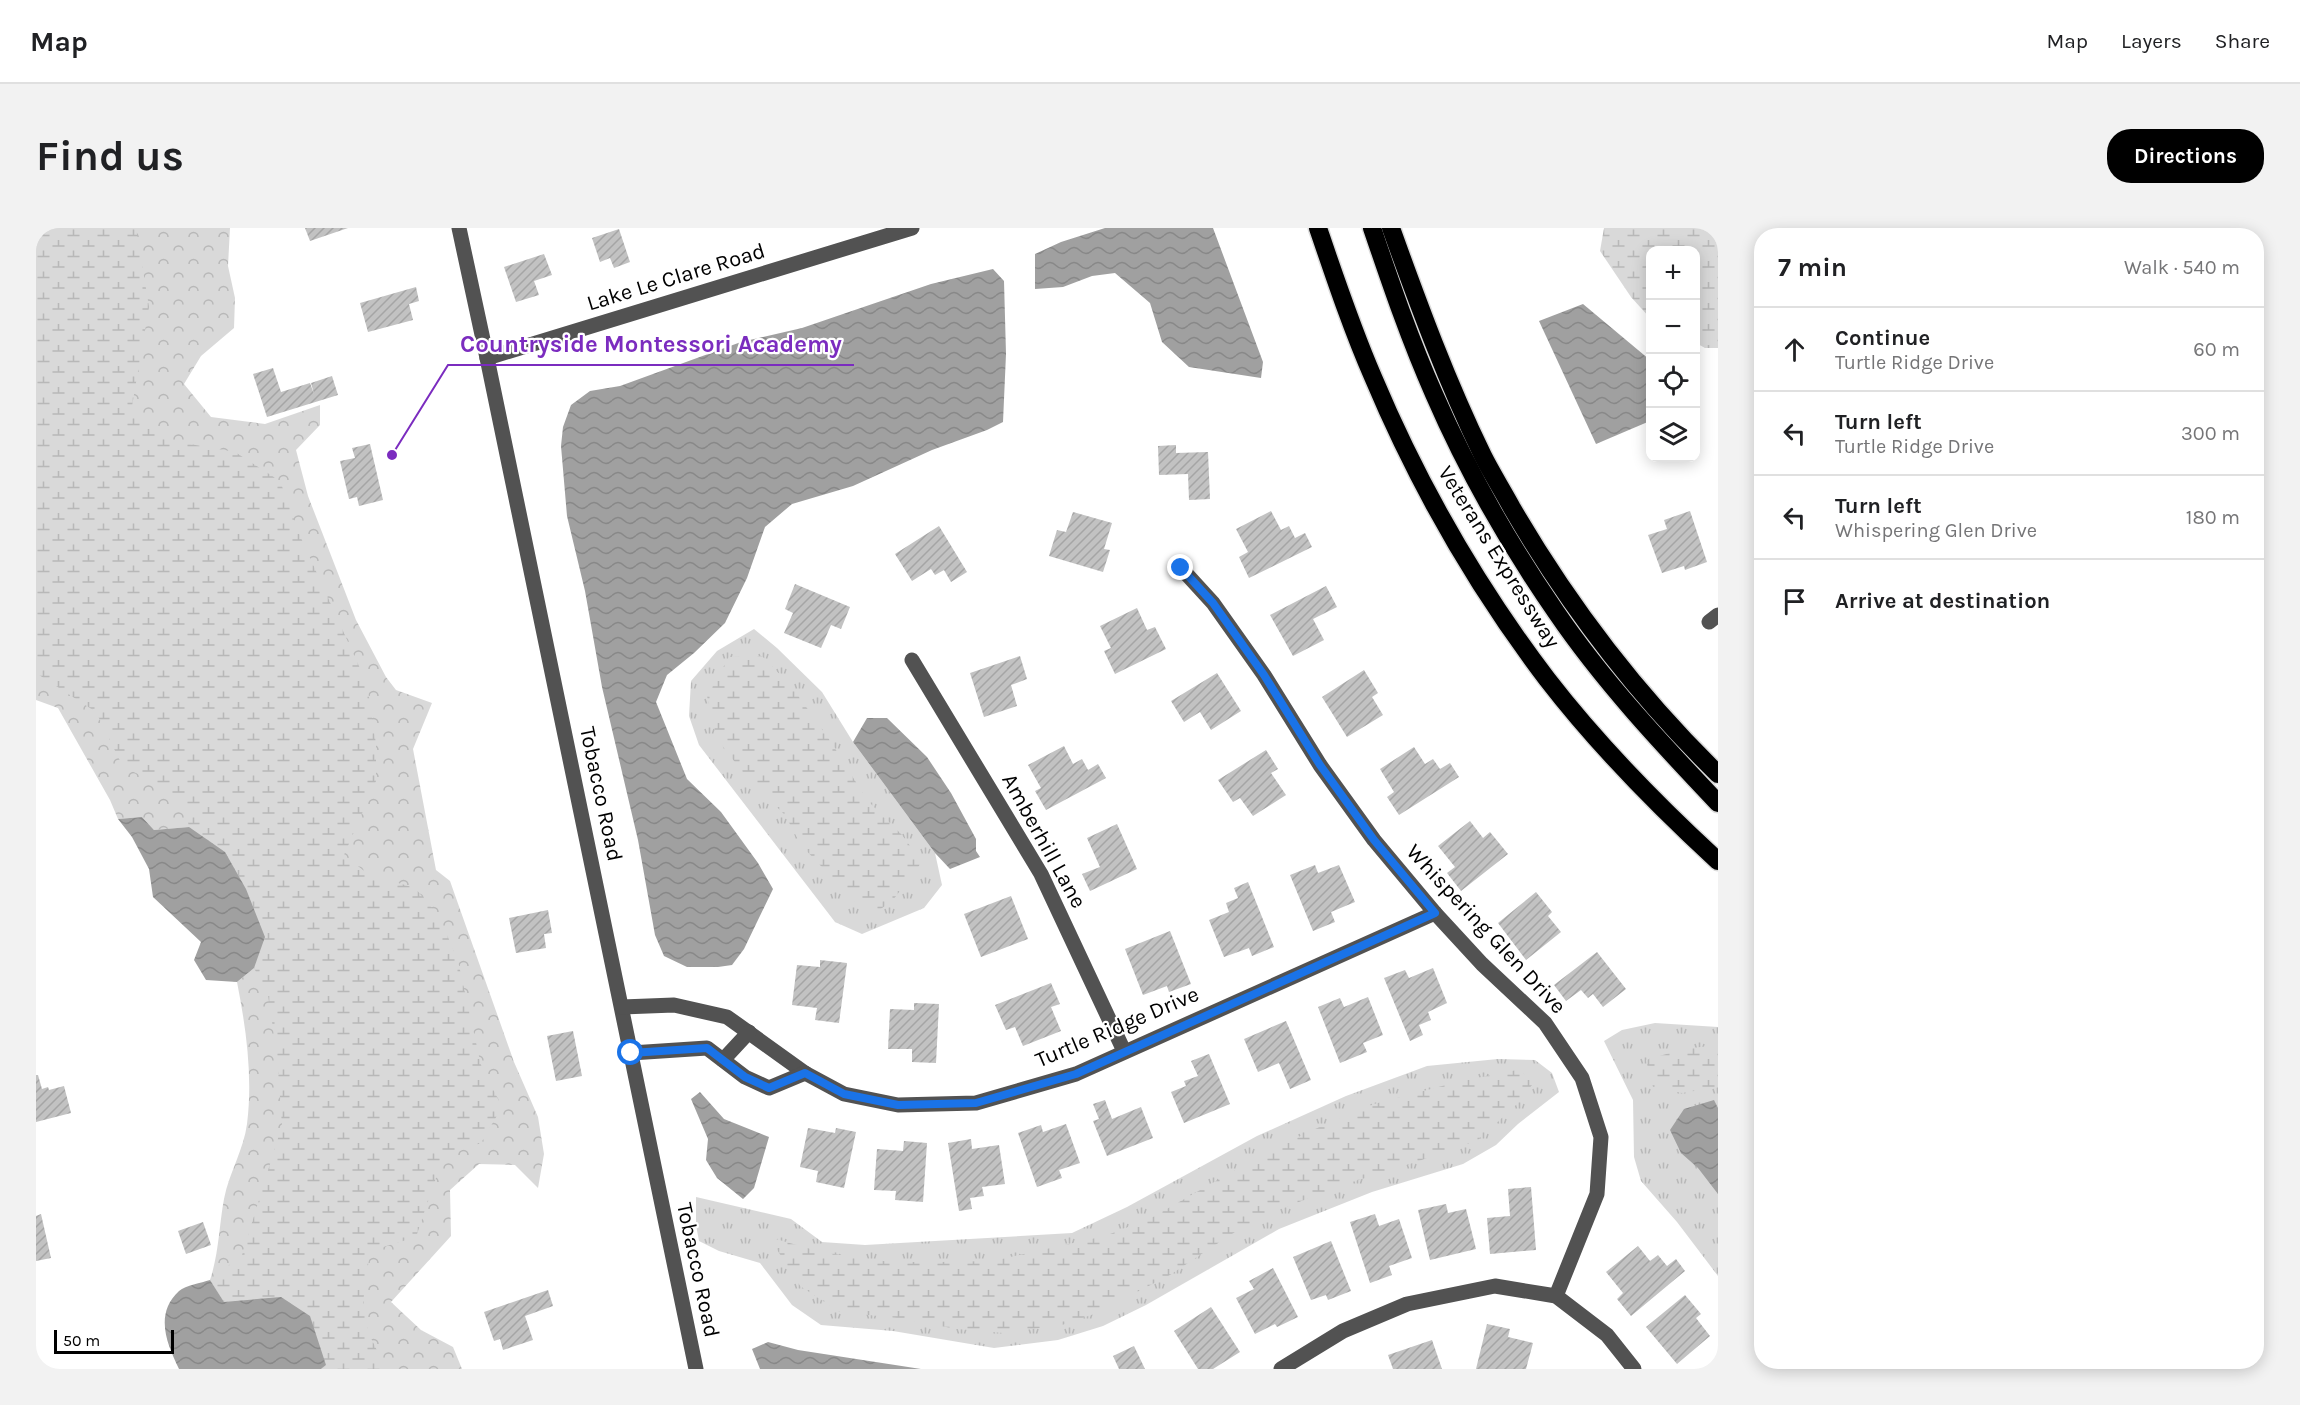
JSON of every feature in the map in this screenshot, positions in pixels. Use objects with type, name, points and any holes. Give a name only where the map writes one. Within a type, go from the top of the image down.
[{"type":"highway","name":"Veterans Expressway","points":[[1318,228],[1372,376],[1398,432],[1429,495],[1497,609],[1547,679],[1599,741],[1648,795],[1718,861]]},
{"type":"highway","points":[[1372,228],[1434,395],[1466,461],[1524,565],[1592,662],[1635,713],[1718,803]]},
{"type":"highway","name":"Veterans Expressway","points":[[1391,228],[1437,354],[1457,400],[1484,459],[1539,555],[1641,693],[1718,774]]},
{"type":"street","name":"Tobacco Road","points":[[459,228],[488,358],[696,1369]]},
{"type":"street","name":"Lake Le Clare Road","points":[[488,358],[912,228]]},
{"type":"street","name":"Whispering Glen Drive","points":[[1181,568],[1213,603],[1264,675],[1320,765],[1374,840],[1435,913],[1482,964],[1545,1023],[1582,1078],[1601,1137],[1598,1194],[1556,1296]]},
{"type":"street","name":"Amberhill Lane","points":[[912,660],[1041,874],[1124,1051]]},
{"type":"street","name":"Turtle Ridge Drive","points":[[622,1007],[674,1005],[727,1017],[805,1073],[844,1094],[898,1105],[976,1103],[1076,1074],[1435,913]]},
{"type":"street","points":[[723,1060],[749,1032]]},
{"type":"street","points":[[631,1053],[707,1048],[745,1077],[769,1088],[805,1073]]},
{"type":"street","points":[[1281,1369],[1343,1331],[1407,1304],[1495,1287],[1556,1296],[1607,1335],[1634,1369]]},
{"type":"green space","points":[[36,228],[230,228],[228,266],[235,298],[234,328],[201,356],[184,384],[211,417],[265,424],[320,405],[320,425],[296,450],[308,496],[356,620],[386,677],[396,690],[432,703],[413,749],[436,870],[450,881],[514,1062],[538,1117],[544,1154],[538,1188],[515,1165],[479,1164],[450,1190],[451,1236],[391,1302],[421,1330],[453,1347],[462,1369],[321,1369],[326,1365],[224,1302],[210,1280],[224,1199],[240,1152],[249,1106],[248,1052],[237,982],[254,968],[189,827],[154,830],[142,817],[118,819],[110,800],[58,708],[36,700]]},
{"type":"green space","points":[[36,228],[136,228],[149,307],[131,412],[173,441],[235,452],[280,481],[301,538],[367,684],[376,744],[376,781],[344,855],[368,874],[415,888],[439,916],[458,961],[481,1065],[502,1107],[481,1143],[443,1157],[416,1237],[370,1251],[363,1302],[368,1332],[386,1369],[321,1369],[326,1365],[281,1297],[224,1302],[210,1280],[242,1255],[282,1125],[277,1055],[268,995],[254,968],[265,937],[246,889],[225,852],[189,827],[184,803],[153,781],[123,767],[96,712],[36,673]]},
{"type":"green space","points":[[1604,228],[1718,228],[1718,348],[1705,348],[1700,345],[1700,246],[1646,246],[1646,314],[1631,297],[1600,251]]},
{"type":"green space","points":[[754,629],[822,692],[853,742],[935,853],[942,885],[924,908],[862,934],[835,922],[699,745],[689,716],[691,681],[717,651]]},
{"type":"green space","points":[[762,656],[792,687],[831,742],[867,800],[902,835],[922,862],[893,900],[878,911],[857,904],[801,845],[785,815],[748,779],[717,739],[707,696],[729,657]]},
{"type":"green space","points":[[1655,1023],[1718,1027],[1718,1276],[1677,1222],[1641,1181],[1634,1157],[1633,1100],[1604,1041],[1622,1030]]},
{"type":"green space","points":[[1718,1045],[1718,1087],[1682,1093],[1653,1087],[1646,1060],[1683,1049]]},
{"type":"green space","points":[[1498,1059],[1535,1060],[1552,1073],[1559,1092],[1518,1124],[1496,1145],[1463,1164],[1372,1192],[1279,1229],[1146,1305],[1103,1326],[1058,1340],[994,1348],[893,1331],[821,1325],[792,1305],[760,1263],[719,1251],[699,1241],[696,1225],[696,1197],[791,1219],[822,1242],[865,1245],[1072,1233],[1127,1207],[1257,1136],[1346,1096],[1427,1066]]},
{"type":"green space","points":[[1517,1070],[1536,1080],[1516,1105],[1478,1140],[1346,1184],[1270,1213],[1230,1235],[1170,1275],[1094,1314],[1062,1325],[1003,1333],[957,1329],[897,1318],[840,1312],[800,1286],[769,1237],[821,1252],[890,1262],[941,1262],[992,1261],[1105,1236],[1151,1218],[1308,1132],[1374,1104],[1461,1081]]},
{"type":"water","points":[[1105,228],[1213,228],[1263,362],[1261,378],[1189,367],[1162,342],[1150,303],[1115,273],[1092,276],[1063,287],[1035,289],[1035,254],[1061,242]]},
{"type":"water","points":[[993,269],[1004,281],[1006,354],[1003,422],[932,450],[853,486],[792,504],[765,527],[747,578],[725,623],[667,675],[656,702],[687,779],[721,812],[758,863],[773,889],[744,949],[732,965],[687,967],[664,956],[655,935],[638,840],[602,687],[585,591],[567,516],[561,446],[563,427],[571,405],[590,391],[620,386],[741,342],[802,328],[931,284]]},
{"type":"water","points":[[1583,304],[1646,357],[1646,423],[1596,444],[1539,321]]},
{"type":"water","points":[[867,718],[887,718],[927,757],[951,793],[976,839],[976,851],[980,857],[950,869],[935,853],[853,742]]},
{"type":"water","points":[[142,817],[154,830],[189,827],[225,852],[246,889],[265,937],[254,968],[237,982],[206,980],[194,960],[201,942],[153,897],[149,869],[132,837],[118,819]]},
{"type":"water","points":[[700,1092],[724,1119],[769,1137],[754,1188],[743,1199],[717,1178],[706,1160],[708,1139],[691,1099]]},
{"type":"water","points":[[1714,1100],[1718,1108],[1718,1194],[1698,1168],[1681,1153],[1670,1130],[1684,1109]]},
{"type":"water","points":[[210,1280],[224,1302],[281,1297],[310,1316],[326,1365],[321,1369],[179,1369],[170,1350],[165,1329],[167,1309],[179,1291]]},
{"type":"water","points":[[768,1342],[798,1350],[921,1369],[760,1369],[752,1349]]},
{"type":"building","points":[[305,228],[348,228],[310,241]]},
{"type":"building","points":[[619,229],[630,262],[614,268],[610,258],[600,262],[592,238]]},
{"type":"building","points":[[544,254],[552,275],[534,281],[539,295],[516,302],[504,267]]},
{"type":"building","points":[[416,287],[419,301],[409,304],[413,320],[368,332],[360,303]]},
{"type":"building","points":[[273,368],[281,392],[310,383],[314,394],[311,383],[332,376],[338,395],[267,417],[253,374]]},
{"type":"building","points":[[370,444],[383,500],[359,506],[357,497],[349,499],[340,461],[355,458],[352,448]]},
{"type":"building","points":[[1176,445],[1176,453],[1208,452],[1210,499],[1189,500],[1188,474],[1159,475],[1158,446]]},
{"type":"building","points":[[1271,511],[1281,530],[1289,526],[1295,538],[1305,533],[1312,547],[1249,578],[1239,557],[1248,552],[1236,529]]},
{"type":"building","points":[[1690,511],[1707,562],[1685,570],[1684,566],[1662,573],[1648,535],[1667,529],[1664,520]]},
{"type":"building","points":[[1073,512],[1112,523],[1104,549],[1110,550],[1103,572],[1049,556],[1057,530],[1066,532]]},
{"type":"building","points":[[939,526],[967,572],[951,582],[944,570],[935,575],[931,569],[912,581],[895,554]]},
{"type":"building","points":[[795,584],[850,607],[841,629],[831,625],[821,648],[784,633],[793,613],[785,609]]},
{"type":"building","points":[[1326,586],[1337,607],[1313,619],[1324,640],[1293,656],[1270,615]]},
{"type":"building","points":[[1137,608],[1147,630],[1155,627],[1166,649],[1115,674],[1104,651],[1111,648],[1100,626]]},
{"type":"building","points":[[1020,656],[1027,679],[1011,685],[1017,706],[984,717],[970,673]]},
{"type":"building","points":[[1364,670],[1378,693],[1372,697],[1383,715],[1347,737],[1322,697]]},
{"type":"building","points":[[1217,673],[1241,711],[1211,730],[1200,712],[1184,722],[1171,701]]},
{"type":"building","points":[[1064,746],[1073,764],[1082,759],[1088,770],[1098,764],[1106,778],[1046,810],[1035,791],[1041,788],[1028,765]]},
{"type":"building","points":[[1414,747],[1425,764],[1433,759],[1440,769],[1450,763],[1459,777],[1399,815],[1387,797],[1394,792],[1380,769]]},
{"type":"building","points":[[1266,750],[1278,769],[1271,773],[1286,795],[1253,816],[1240,798],[1233,802],[1218,780]]},
{"type":"building","points":[[1470,821],[1483,838],[1490,832],[1508,854],[1461,891],[1447,873],[1455,867],[1438,846]]},
{"type":"building","points":[[1117,824],[1137,869],[1090,891],[1082,874],[1100,867],[1087,838]]},
{"type":"building","points":[[1315,865],[1318,873],[1339,865],[1355,902],[1331,912],[1335,922],[1313,931],[1290,875]]},
{"type":"building","points":[[1248,882],[1274,947],[1252,956],[1249,948],[1224,957],[1209,920],[1229,912],[1226,903],[1238,898],[1234,888]]},
{"type":"building","points":[[1536,892],[1552,912],[1548,916],[1561,932],[1526,960],[1498,923]]},
{"type":"building","points":[[1011,896],[1028,939],[981,957],[964,914]]},
{"type":"building","points":[[548,910],[552,933],[544,934],[546,948],[516,953],[509,918]]},
{"type":"building","points":[[1170,931],[1191,984],[1169,992],[1167,986],[1143,995],[1125,949]]},
{"type":"building","points":[[1597,952],[1626,989],[1603,1007],[1593,994],[1588,998],[1581,990],[1566,1001],[1554,985]]},
{"type":"building","points":[[820,960],[847,963],[839,1023],[815,1020],[817,1008],[792,1005],[797,965],[820,967]]},
{"type":"building","points":[[1433,968],[1447,1003],[1428,1012],[1431,1020],[1419,1025],[1423,1035],[1410,1041],[1384,978],[1405,970],[1409,978]]},
{"type":"building","points":[[1051,983],[1060,1004],[1051,1007],[1061,1031],[1023,1046],[1015,1027],[1006,1030],[995,1005]]},
{"type":"building","points":[[1368,997],[1383,1035],[1363,1043],[1367,1052],[1340,1063],[1318,1007],[1340,998],[1344,1007]]},
{"type":"building","points":[[914,1003],[939,1004],[936,1063],[912,1062],[912,1049],[888,1049],[890,1009],[914,1010]]},
{"type":"building","points":[[1286,1021],[1311,1080],[1290,1089],[1279,1063],[1258,1072],[1244,1039]]},
{"type":"building","points":[[573,1031],[582,1076],[556,1081],[547,1036]]},
{"type":"building","points":[[1209,1054],[1230,1104],[1184,1123],[1171,1092],[1186,1086],[1184,1081],[1198,1076],[1191,1061]]},
{"type":"building","points":[[36,1075],[38,1075],[42,1089],[48,1087],[49,1090],[64,1086],[71,1113],[36,1122]]},
{"type":"building","points":[[1105,1100],[1112,1119],[1141,1107],[1153,1138],[1107,1156],[1093,1121],[1099,1119],[1093,1104]]},
{"type":"building","points":[[1066,1124],[1080,1163],[1059,1170],[1062,1178],[1037,1187],[1018,1133],[1041,1125],[1043,1132]]},
{"type":"building","points":[[808,1128],[835,1133],[836,1128],[856,1132],[844,1188],[816,1182],[818,1171],[800,1167]]},
{"type":"building","points":[[971,1139],[972,1149],[999,1145],[1005,1184],[982,1187],[984,1196],[970,1198],[972,1209],[959,1211],[948,1143]]},
{"type":"building","points":[[904,1141],[927,1143],[923,1202],[895,1200],[896,1191],[874,1190],[877,1149],[903,1151]]},
{"type":"building","points":[[1531,1187],[1536,1250],[1490,1254],[1487,1218],[1510,1216],[1508,1189]]},
{"type":"building","points":[[1446,1204],[1448,1213],[1466,1209],[1476,1249],[1430,1260],[1418,1210]]},
{"type":"building","points":[[41,1214],[51,1258],[36,1261],[36,1216]]},
{"type":"building","points":[[1375,1214],[1379,1226],[1399,1219],[1412,1258],[1389,1266],[1392,1275],[1370,1283],[1350,1222]]},
{"type":"building","points":[[203,1222],[211,1245],[186,1254],[178,1231]]},
{"type":"building","points":[[1331,1241],[1351,1291],[1328,1300],[1326,1295],[1311,1300],[1293,1257]]},
{"type":"building","points":[[1638,1246],[1650,1261],[1658,1255],[1667,1266],[1676,1259],[1685,1271],[1631,1316],[1617,1299],[1623,1293],[1606,1272]]},
{"type":"building","points":[[1273,1268],[1298,1317],[1277,1327],[1275,1324],[1255,1334],[1236,1298],[1254,1289],[1249,1281]]},
{"type":"building","points":[[548,1290],[553,1306],[525,1316],[533,1340],[503,1350],[500,1339],[494,1341],[484,1312]]},
{"type":"building","points":[[1685,1295],[1701,1314],[1696,1318],[1710,1336],[1677,1364],[1646,1327]]},
{"type":"building","points":[[1211,1307],[1240,1352],[1213,1369],[1198,1369],[1174,1331]]},
{"type":"building","points":[[1487,1324],[1510,1329],[1508,1337],[1533,1343],[1526,1369],[1476,1369]]},
{"type":"building","points":[[1432,1340],[1442,1369],[1393,1369],[1388,1355]]},
{"type":"building","points":[[1134,1346],[1145,1369],[1119,1369],[1113,1356]]},
{"type":"place","name":"Countryside Montessori Academy","points":[[392,455]]},
{"type":"route","points":[[631,1053],[707,1048],[745,1077],[769,1088],[805,1073],[844,1094],[898,1105],[976,1103],[1076,1074],[1435,913],[1374,840],[1320,765],[1264,675],[1213,603],[1181,568]]}]
